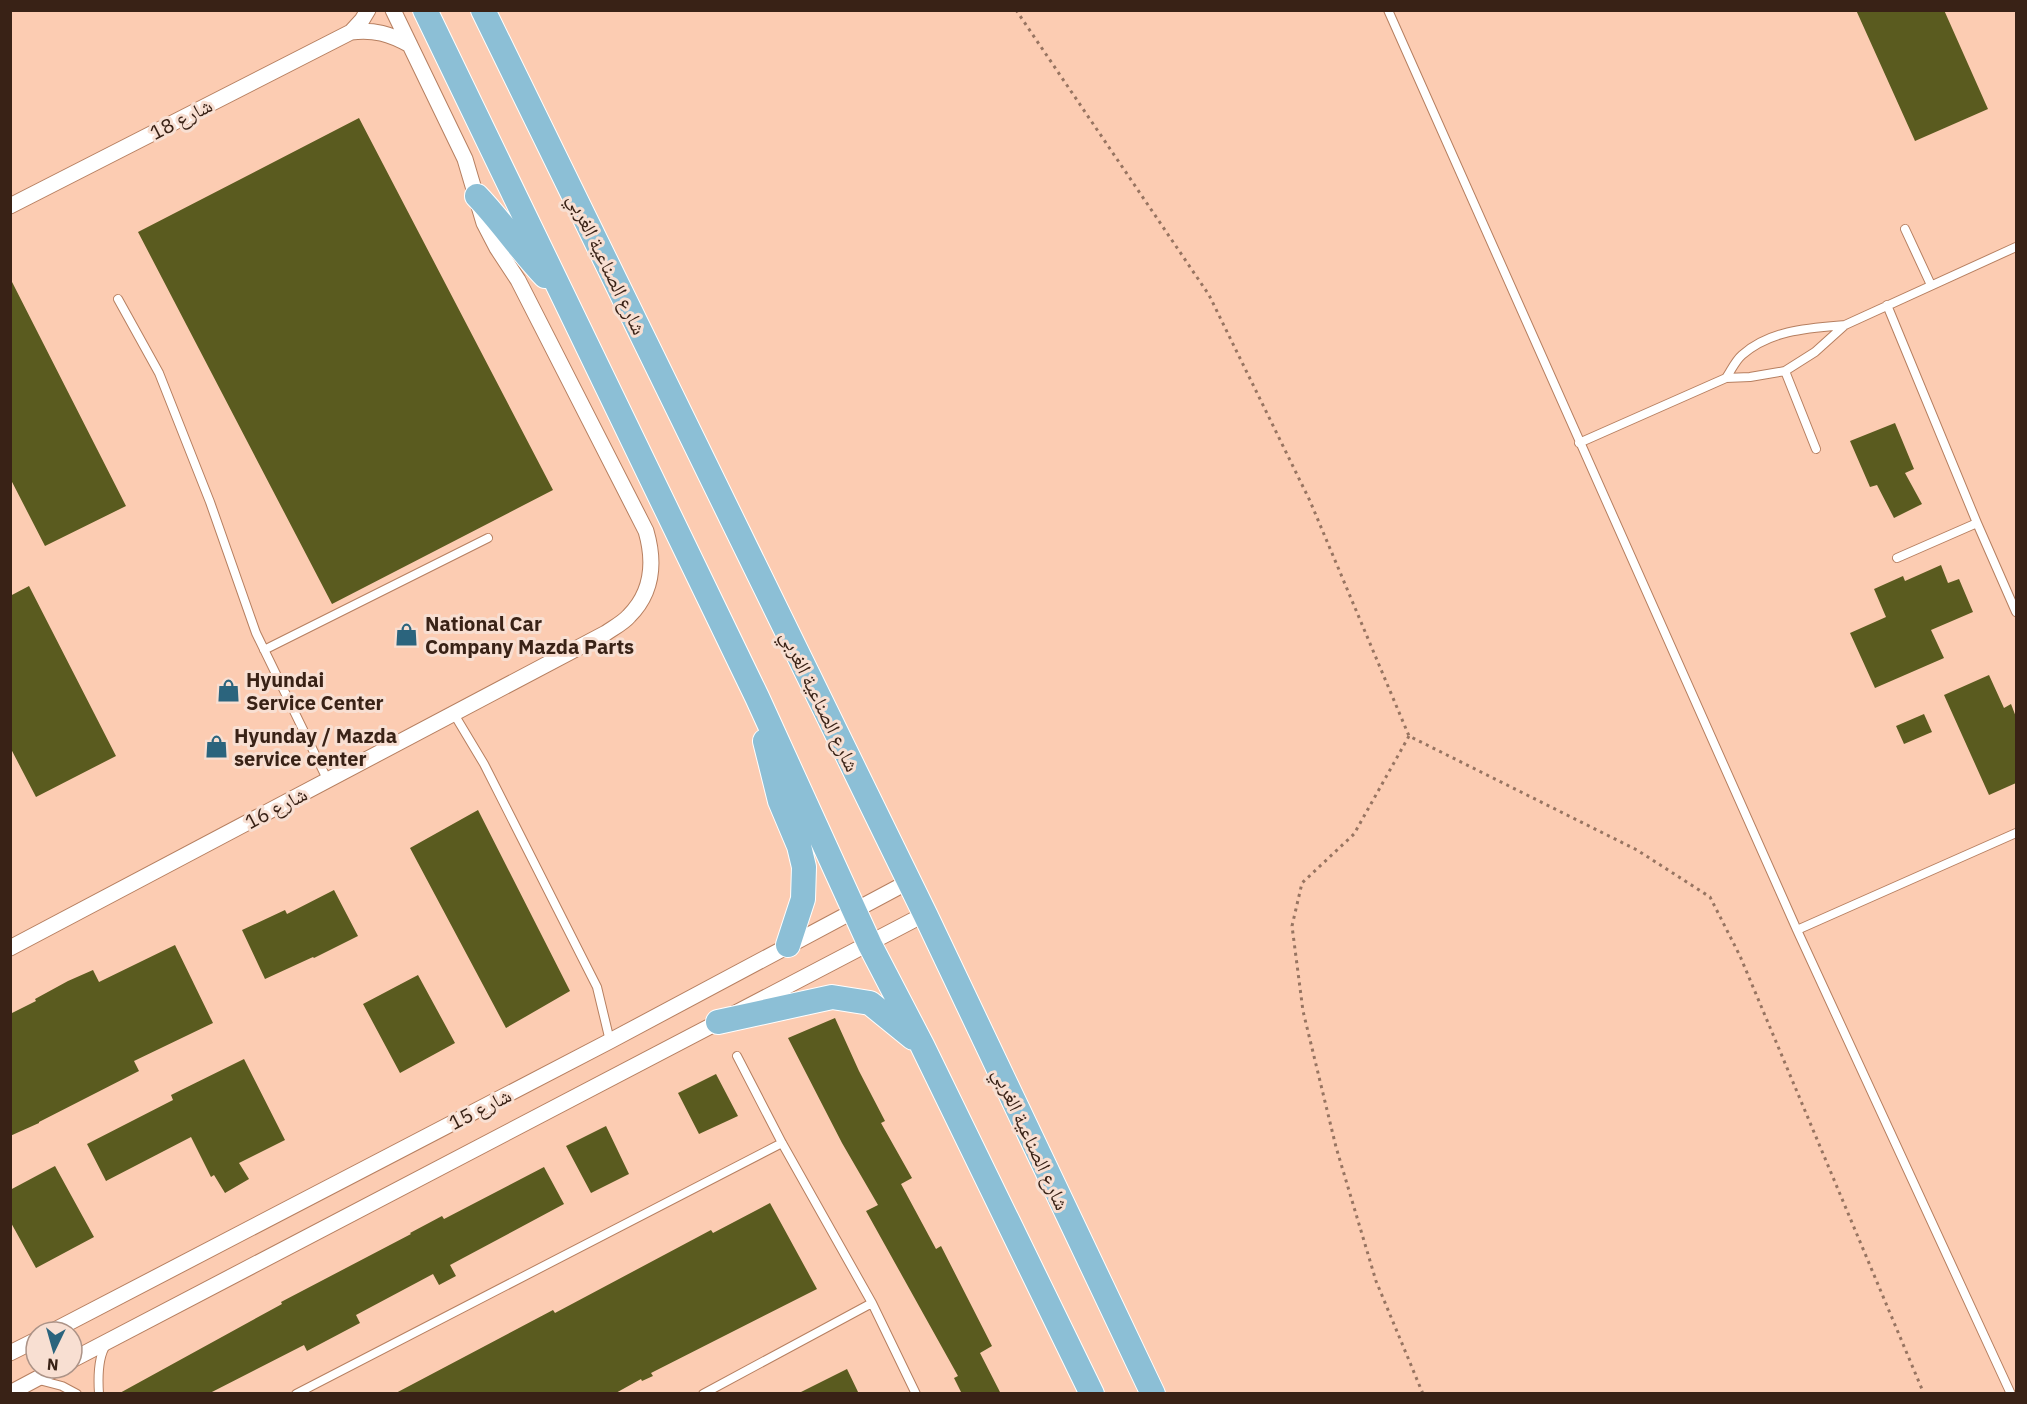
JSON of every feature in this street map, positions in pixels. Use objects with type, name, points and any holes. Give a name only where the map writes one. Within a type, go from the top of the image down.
[{"type":"main road","points":[[425,10],[757,697],[854,912],[1092,1394]]},
{"type":"main road","name":"شارع الصناعية الغربي","points":[[483,10],[925,914],[1153,1394]]},
{"type":"main road","points":[[477,196],[497,217],[528,258],[563,294]]},
{"type":"main road","points":[[757,697],[768,757],[780,801],[799,846],[804,867],[803,899],[788,945]]},
{"type":"main road","points":[[718,1022],[832,997],[852,999],[870,1003],[922,1046]]},
{"type":"street","name":"شارع 18","points":[[351,32],[368,10]]},
{"type":"street","points":[[393,10],[465,159],[477,196]]},
{"type":"street","name":"شارع 18","points":[[10,206],[351,32],[366,30],[382,32],[410,45]]},
{"type":"street","name":"شارع 16","points":[[10,948],[606,633],[628,618],[640,604],[651,570],[651,550],[646,531],[524,290],[484,223],[477,196]]},
{"type":"street","name":"شارع 15","points":[[74,1320],[610,1041],[908,882]]},
{"type":"street","name":"شارع 15","points":[[84,1354],[870,945],[925,914]]},
{"type":"street","points":[[10,1353],[24,1346]]},
{"type":"street","points":[[12,1393],[35,1380]]},
{"type":"lane","points":[[1388,10],[1797,930],[2011,1394]]},
{"type":"lane","points":[[1905,229],[1931,285]]},
{"type":"lane","points":[[1579,444],[1726,378],[1750,377],[1785,371],[1815,352],[1845,325],[2016,247]]},
{"type":"lane","points":[[118,299],[159,373],[210,502],[256,633],[328,781]]},
{"type":"lane","points":[[1887,305],[2016,612]]},
{"type":"lane","points":[[1726,378],[1741,355],[1769,337],[1807,328],[1845,325]]},
{"type":"lane","points":[[1785,371],[1816,449]]},
{"type":"lane","points":[[1897,558],[1977,523]]},
{"type":"lane","points":[[264,650],[488,538]]},
{"type":"lane","points":[[454,714],[484,764],[597,987],[610,1041]]},
{"type":"lane","points":[[1797,930],[2016,833]]},
{"type":"lane","points":[[737,1056],[782,1143],[872,1303],[916,1394]]},
{"type":"lane","points":[[296,1394],[782,1143]]},
{"type":"lane","points":[[703,1394],[872,1303]]},
{"type":"lane","points":[[99,1394],[99,1369],[103,1348],[113,1338]]},
{"type":"lane","points":[[12,1393],[38,1380],[62,1386],[77,1394]]},
{"type":"path","points":[[1016,10],[1209,295],[1310,501],[1409,736],[1637,850],[1710,897],[1740,956],[1924,1394]]},
{"type":"path","points":[[1409,736],[1353,834],[1302,883],[1292,926],[1303,1011],[1336,1147],[1376,1281],[1423,1394]]},
{"type":"building","points":[[1856,10],[1944,10],[1988,109],[1915,141]]},
{"type":"building","points":[[359,118],[553,490],[332,604],[138,232]]},
{"type":"building","points":[[10,278],[126,506],[45,546],[10,478]]},
{"type":"building","points":[[1895,423],[1914,469],[1905,473],[1922,504],[1894,518],[1877,485],[1870,487],[1850,441]]},
{"type":"building","points":[[1941,565],[1948,583],[1959,579],[1973,612],[1931,630],[1944,658],[1875,688],[1850,633],[1886,617],[1874,589],[1903,576],[1905,581]]},
{"type":"building","points":[[29,586],[116,756],[36,797],[10,747],[10,596]]},
{"type":"building","points":[[1989,675],[2004,708],[2011,704],[2016,717],[2016,783],[1989,795],[1944,695]]},
{"type":"building","points":[[1924,714],[1932,732],[1904,744],[1896,726]]},
{"type":"building","points":[[478,810],[570,991],[506,1028],[410,848]]},
{"type":"building","points":[[334,890],[358,936],[265,979],[242,930],[285,910],[287,914]]},
{"type":"building","points":[[175,945],[213,1023],[134,1061],[139,1071],[10,1136],[10,1014],[68,981],[93,970],[99,982]]},
{"type":"building","points":[[418,975],[455,1043],[400,1073],[363,1004]]},
{"type":"building","points":[[835,1018],[885,1121],[881,1123],[912,1178],[901,1184],[936,1249],[941,1246],[992,1346],[980,1353],[1001,1394],[962,1394],[954,1378],[958,1376],[866,1211],[878,1205],[842,1143],[788,1038]]},
{"type":"building","points":[[244,1059],[285,1140],[239,1163],[249,1179],[225,1193],[214,1175],[211,1177],[191,1137],[106,1181],[87,1144],[173,1100],[171,1095]]},
{"type":"building","points":[[716,1074],[738,1116],[699,1134],[678,1093]]},
{"type":"building","points":[[606,1126],[629,1174],[591,1193],[566,1146]]},
{"type":"building","points":[[55,1166],[94,1237],[36,1268],[10,1221],[10,1190]]},
{"type":"building","points":[[544,1167],[564,1204],[450,1265],[456,1276],[439,1285],[433,1274],[356,1315],[360,1323],[307,1351],[304,1345],[208,1394],[118,1394],[282,1304],[281,1302],[410,1233],[442,1216],[444,1219]]},
{"type":"building","points":[[770,1203],[817,1289],[651,1373],[653,1376],[642,1381],[641,1379],[614,1394],[394,1394],[553,1310],[555,1313],[711,1230],[713,1233]]},
{"type":"building","points":[[847,1369],[859,1394],[797,1394]]},
{"type":"place","name":"National Car Company Mazda Parts","points":[[407,635]]},
{"type":"place","name":"Hyundai Service Center","points":[[228,691]]},
{"type":"place","name":"Hyunday / Mazda service center","points":[[216,747]]}]
